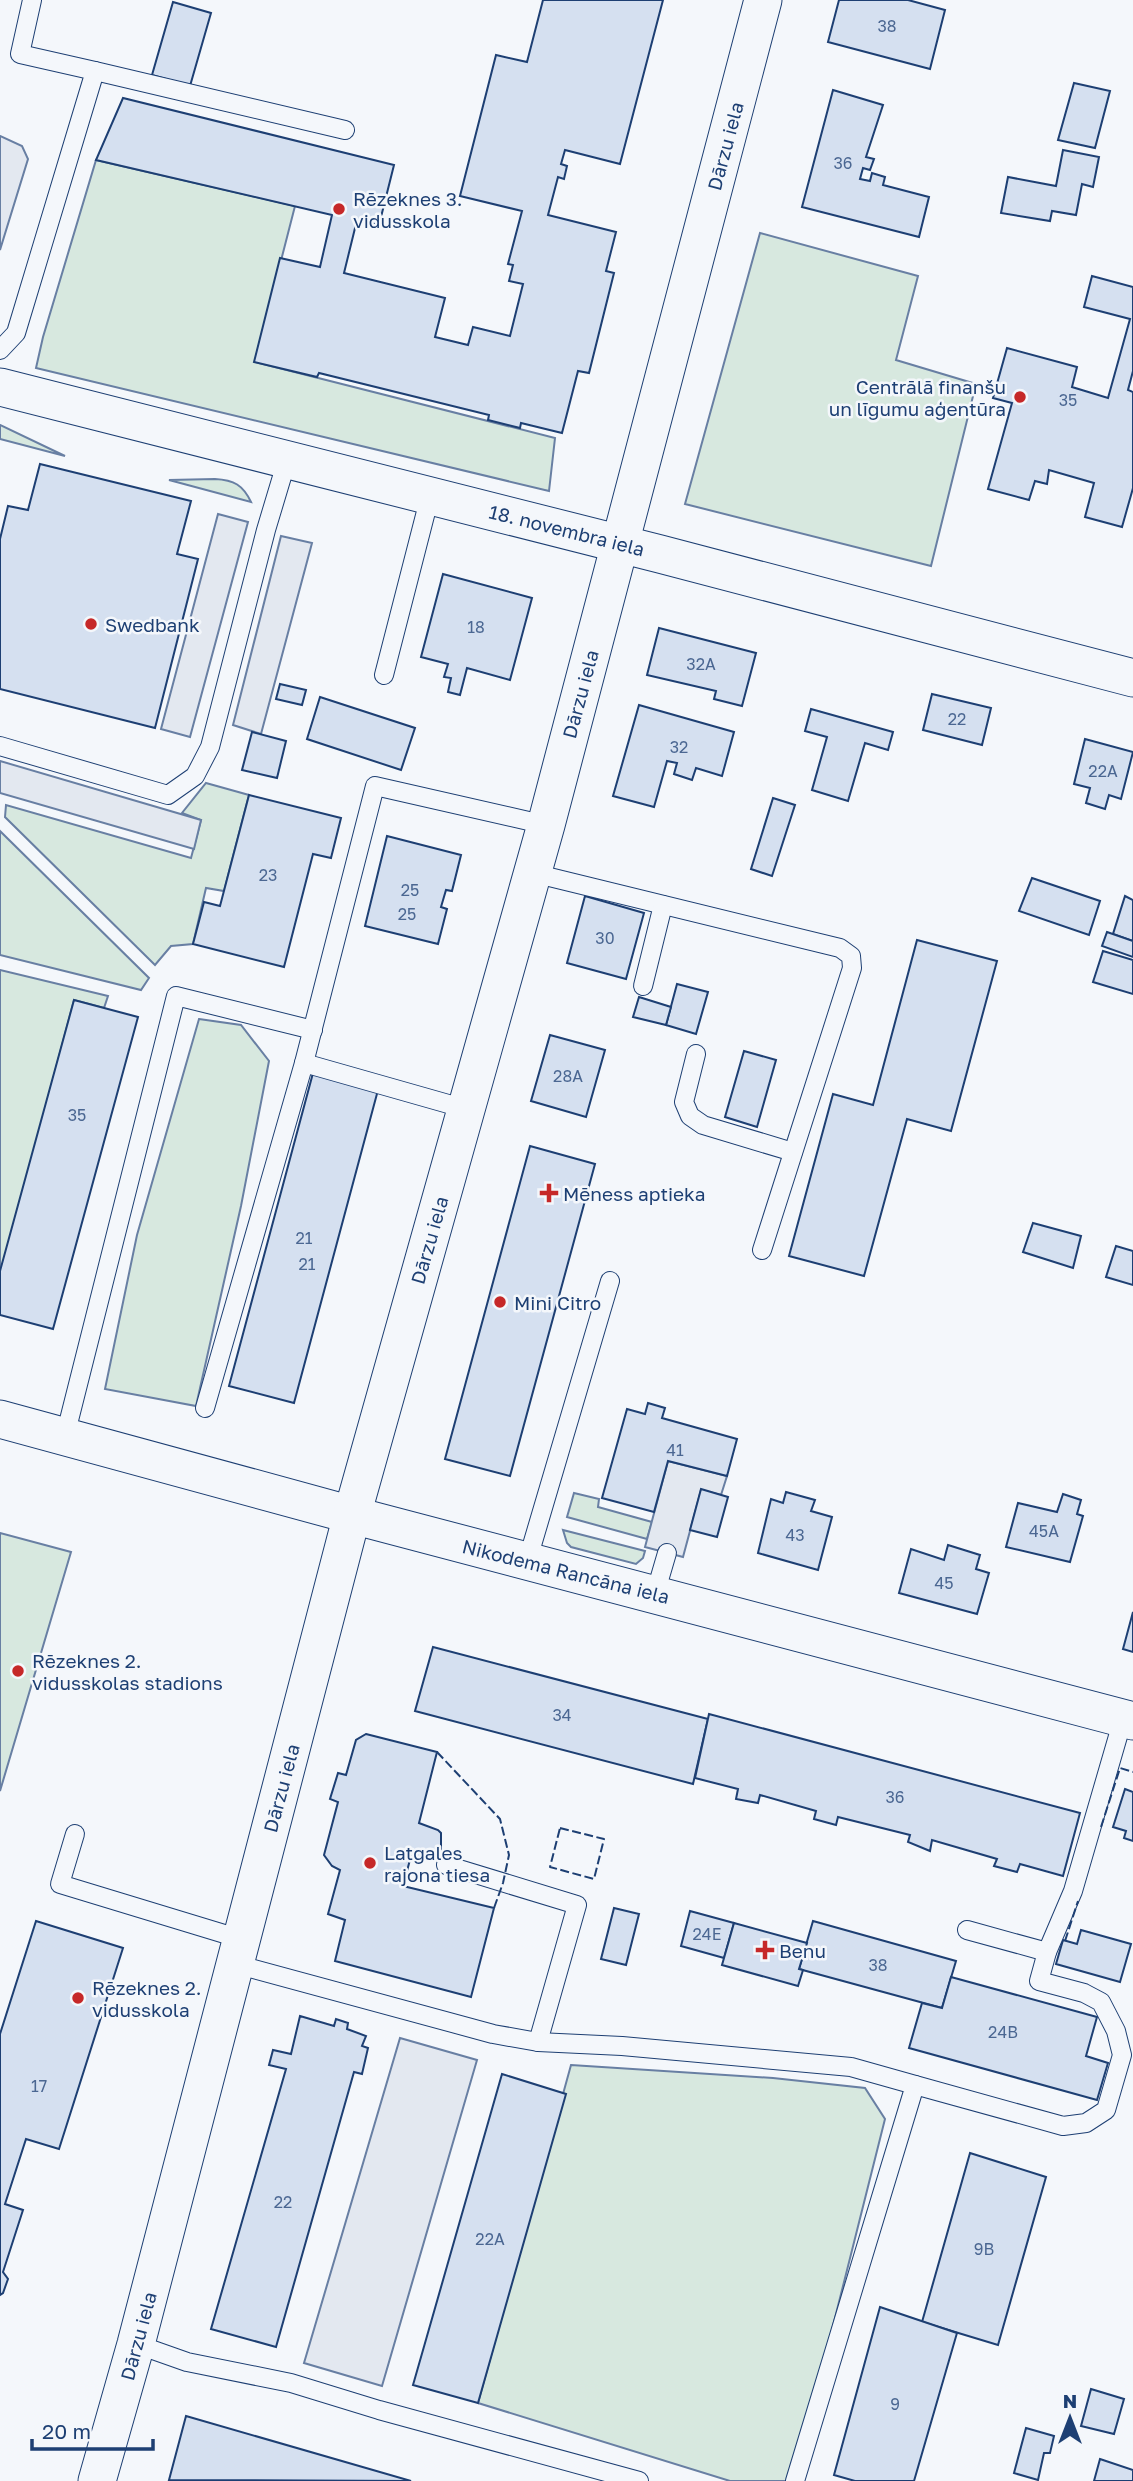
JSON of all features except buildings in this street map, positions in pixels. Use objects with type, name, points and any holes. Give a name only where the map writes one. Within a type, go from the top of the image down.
[{"type":"street","name":"Dārzu iela","points":[[97,2481],[136,2344],[352,1515],[546,825],[763,0]]},
{"type":"street","name":"18. novembra iela","points":[[0,387],[620,543],[1133,678]]},
{"type":"street","name":"Nikodema Rancāna iela","points":[[0,1419],[527,1562],[1128,1720]]},
{"type":"lane","points":[[32,0],[20,54],[345,130]]},
{"type":"lane","points":[[0,350],[16,333],[95,71]]},
{"type":"lane","points":[[0,746],[168,794],[195,776],[210,747],[262,543],[287,460]]},
{"type":"lane","points":[[384,675],[430,496]]},
{"type":"lane","points":[[205,1408],[304,1063],[375,786],[546,825]]},
{"type":"lane","points":[[533,873],[840,948],[850,956],[852,968],[762,1250]]},
{"type":"lane","points":[[643,986],[663,905]]},
{"type":"lane","points":[[65,1436],[176,996],[313,1030]]},
{"type":"lane","points":[[696,1054],[684,1102],[690,1116],[704,1125],[793,1152]]},
{"type":"lane","points":[[304,1063],[466,1109]]},
{"type":"lane","points":[[527,1562],[610,1281]]},
{"type":"lane","points":[[655,1594],[667,1553]]},
{"type":"lane","points":[[75,1834],[60,1884],[238,1951],[493,2034],[538,2042],[622,2046],[850,2067],[1063,2126],[1086,2123],[1106,2110],[1122,2055],[1116,2031],[1101,2002],[1084,1993],[1039,1982],[1046,1952],[1073,1891],[1128,1720]]},
{"type":"lane","points":[[446,1865],[577,1905],[538,2042]]},
{"type":"lane","points":[[967,1930],[1046,1952]]},
{"type":"lane","points":[[795,2481],[915,2085]]},
{"type":"lane","points":[[136,2344],[187,2362],[290,2383],[639,2481]]},
{"type":"shaded area","points":[[0,136],[22,146],[28,159],[0,250]]},
{"type":"shaded area","points":[[96,160],[295,206],[255,362],[555,438],[549,491],[36,368]]},
{"type":"shaded area","points":[[760,233],[918,276],[896,360],[976,384],[931,566],[685,504]]},
{"type":"shaded area","points":[[0,425],[65,456],[0,439]]},
{"type":"shaded area","points":[[215,479],[237,485],[245,491],[251,502],[169,480]]},
{"type":"shaded area","points":[[218,514],[248,522],[190,737],[161,729]]},
{"type":"shaded area","points":[[281,536],[312,543],[261,734],[233,725]]},
{"type":"shaded area","points":[[0,761],[201,820],[194,849],[0,793]]},
{"type":"shaded area","points":[[206,783],[249,795],[224,891],[206,888],[193,944],[171,946],[155,965],[5,817],[6,805],[191,858],[201,820],[182,813]]},
{"type":"shaded area","points":[[0,831],[149,978],[141,990],[0,955]]},
{"type":"shaded area","points":[[0,970],[108,996],[104,1008],[74,1000],[0,1279]]},
{"type":"shaded area","points":[[199,1019],[241,1025],[269,1061],[241,1206],[196,1406],[105,1389],[137,1235]]},
{"type":"shaded area","points":[[668,1461],[727,1476],[721,1495],[701,1490],[683,1557],[645,1547]]},
{"type":"shaded area","points":[[574,1493],[599,1499],[598,1507],[652,1522],[647,1539],[567,1517]]},
{"type":"shaded area","points":[[563,1530],[645,1551],[643,1558],[636,1564],[571,1547]]},
{"type":"shaded area","name":"Rēzeknes 2. vidusskolas stadions","points":[[0,1533],[71,1552],[0,1791]]},
{"type":"shaded area","points":[[400,2038],[477,2060],[382,2386],[304,2363]]},
{"type":"shaded area","points":[[571,2065],[773,2078],[865,2088],[885,2119],[794,2481],[730,2481],[478,2403]]},
{"type":"fence","points":[[437,1752],[500,1819],[509,1855],[494,1908]]},
{"type":"fence","points":[[1101,1827],[1120,1768],[1133,1772]]},
{"type":"fence","points":[[560,1828],[604,1839],[594,1879],[550,1867],[560,1828]]},
{"type":"fence","points":[[1065,1941],[1078,1901]]},
{"type":"place","name":"Rēzeknes 3. vidusskola","points":[[339,209]]},
{"type":"place","name":"Centrālā finanšu un līgumu aģentūra","points":[[1020,397]]},
{"type":"place","name":"Swedbank","points":[[91,624]]},
{"type":"place","name":"Mēness aptieka","points":[[549,1193]]},
{"type":"place","name":"Mini Citro","points":[[500,1302]]},
{"type":"place","name":"Rēzeknes 2. vidusskolas stadions","points":[[18,1671]]},
{"type":"place","name":"Latgales rajona tiesa","points":[[370,1863]]},
{"type":"place","name":"Benu","points":[[765,1950]]},
{"type":"place","name":"Rēzeknes 2. vidusskola","points":[[78,1998]]}]
